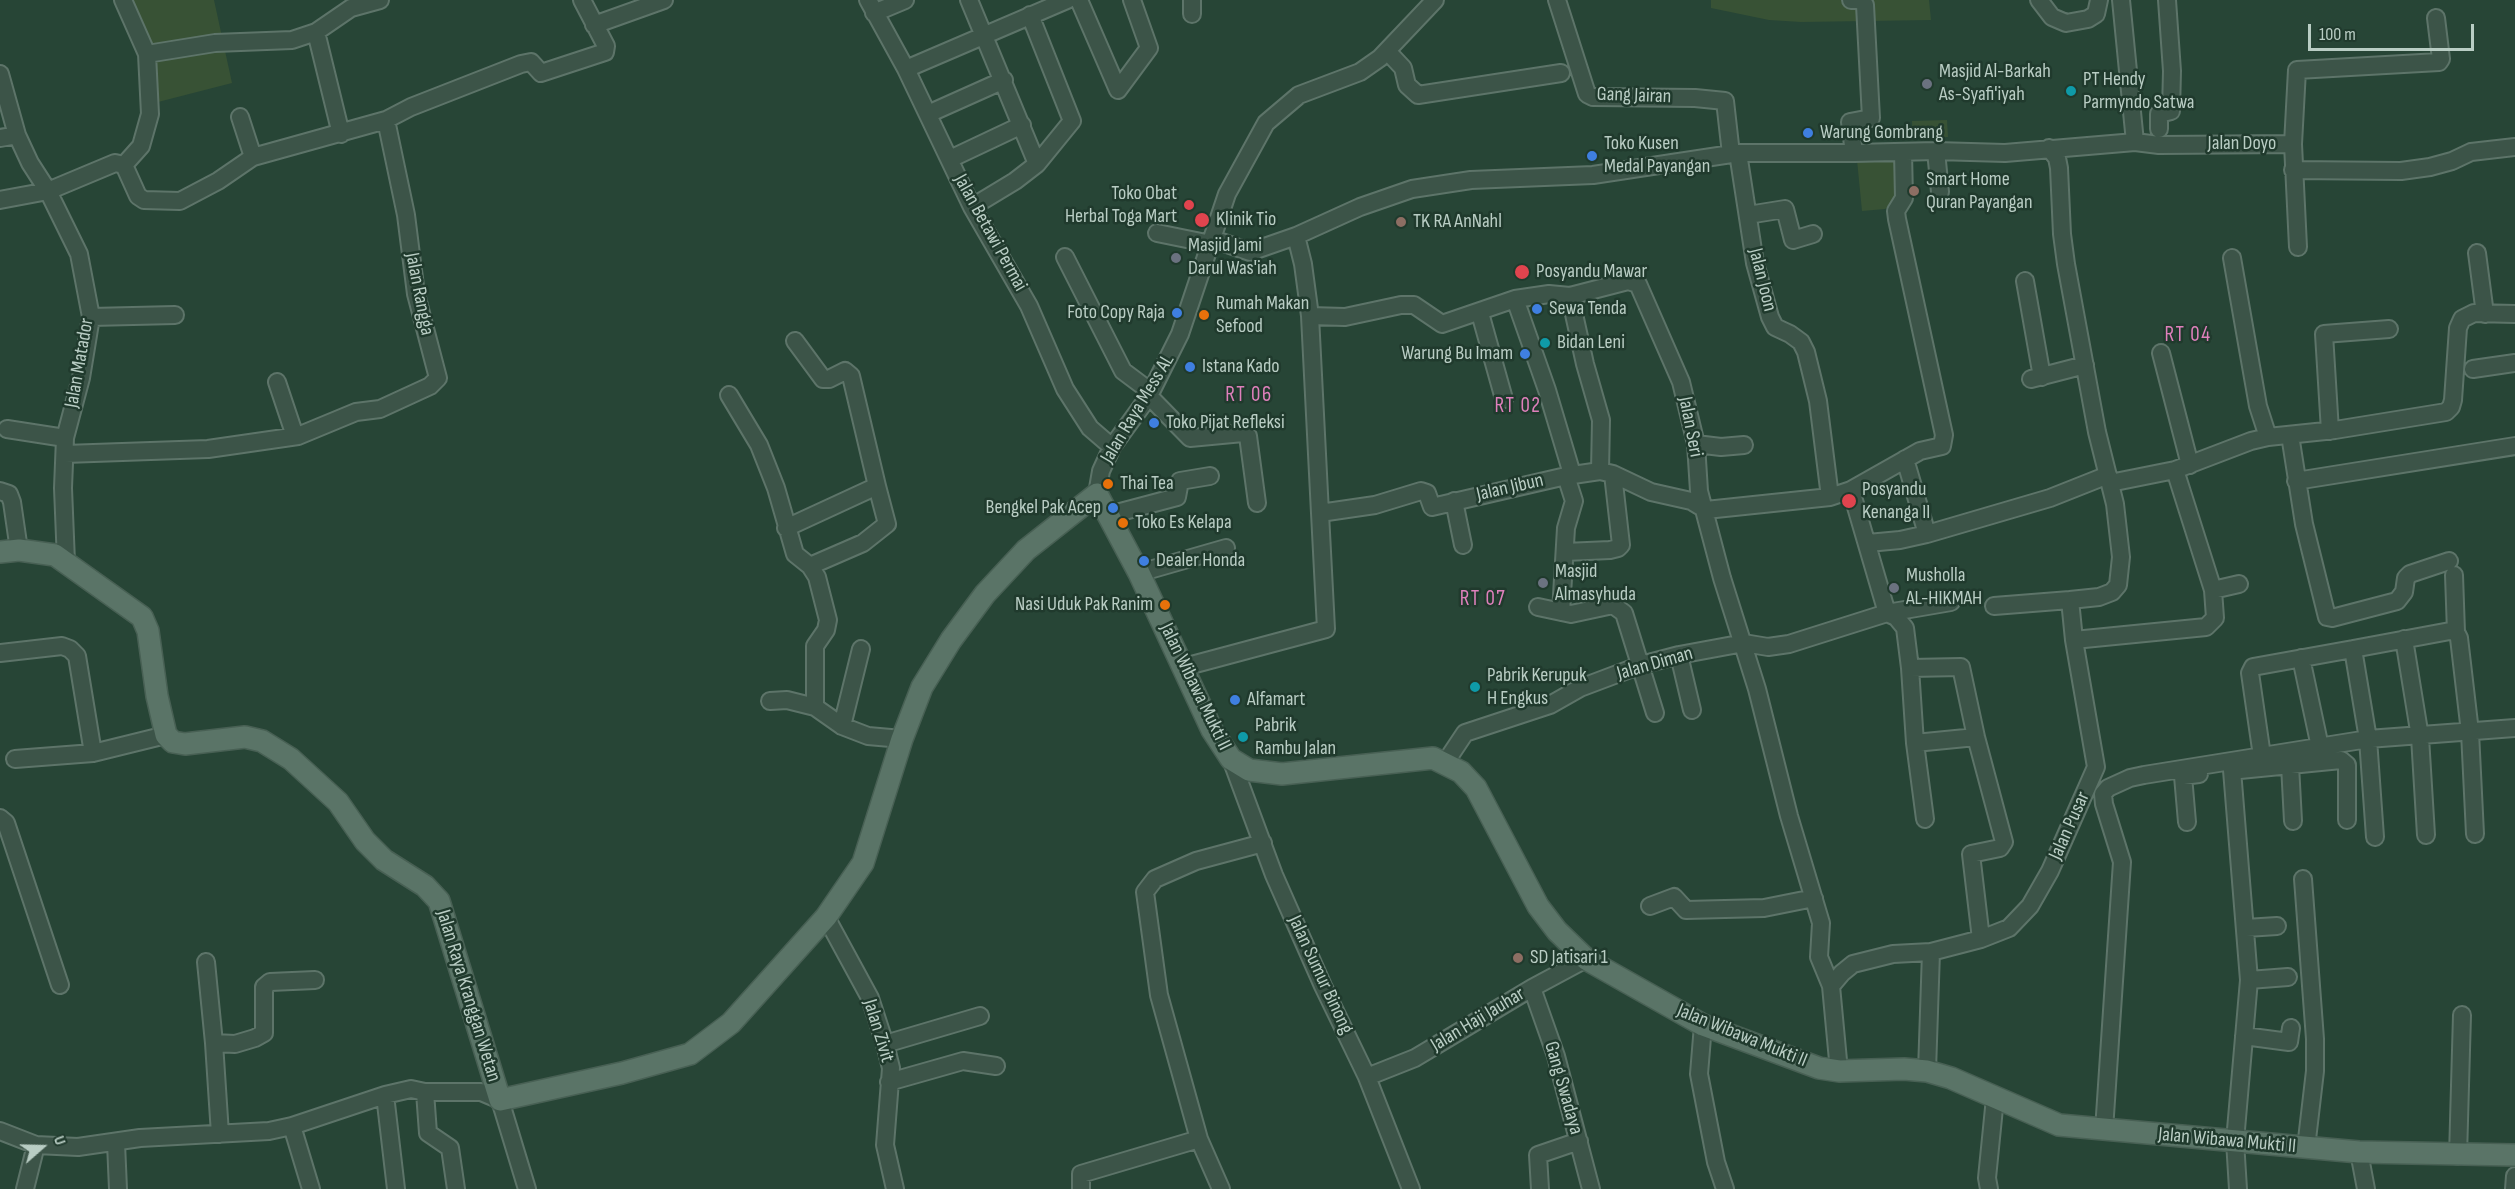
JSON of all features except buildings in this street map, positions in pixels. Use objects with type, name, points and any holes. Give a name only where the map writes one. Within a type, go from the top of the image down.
[{"type":"main road","name":"Jalan Wibawa Mukti II","points":[[1097,494],[1139,573],[1212,730],[1231,759],[1249,770],[1282,774],[1433,758],[1461,772],[1476,789],[1538,906],[1557,931],[1586,959],[1703,1025],[1819,1068],[1839,1071],[1927,1071],[1951,1078],[2059,1125],[2359,1152],[2458,1156],[2515,1155]]},
{"type":"main road","name":"Jalan Raya Kranggan Wetan","points":[[166,735],[173,741],[185,744],[245,736],[262,741],[291,759],[338,802],[365,841],[384,860],[425,886],[439,901],[500,1100],[622,1073],[690,1054],[731,1023],[826,918],[863,863],[902,739],[922,687],[951,640],[986,594],[1026,550],[1097,494]]},
{"type":"main road","points":[[10,551],[55,555],[142,617],[148,631],[157,696],[166,735]]},
{"type":"street","points":[[123,0],[147,54],[150,114],[141,146],[124,165]]},
{"type":"street","points":[[147,54],[215,43],[292,40],[316,32],[350,4],[380,0]]},
{"type":"street","points":[[124,165],[139,197],[144,200],[180,201],[218,182],[253,157],[386,120],[411,107],[521,64],[531,62],[541,73],[605,52],[606,46],[582,0]]},
{"type":"street","points":[[594,25],[664,0]]},
{"type":"street","points":[[871,6],[904,0]]},
{"type":"street","points":[[969,0],[1037,164]]},
{"type":"street","points":[[906,69],[1067,0]]},
{"type":"street","points":[[1079,0],[1118,90],[1149,48],[1132,0]]},
{"type":"street","name":"Jalan Raya Mess AL","points":[[1097,494],[1101,471],[1112,447],[1150,394],[1180,334],[1227,194],[1266,123],[1299,95],[1360,72],[1388,52],[1435,0]]},
{"type":"street","name":"Gang Jairan","points":[[1557,0],[1587,94],[1593,97],[1695,98],[1725,101],[1735,153]]},
{"type":"street","points":[[1851,0],[1860,0],[1865,5],[1870,117],[1870,120],[1850,122],[1854,153]]},
{"type":"street","points":[[2039,0],[2052,17],[2066,23],[2088,19],[2096,14],[2099,0]]},
{"type":"street","points":[[2121,0],[2135,142]]},
{"type":"street","points":[[2159,129],[2160,114],[2171,111],[2172,71],[2167,0]]},
{"type":"street","name":"Jalan Betawi Permai","points":[[871,6],[887,31],[972,207],[1029,306],[1065,389],[1090,428],[1112,447]]},
{"type":"street","points":[[972,207],[1015,181],[1037,164],[1072,121],[1030,15]]},
{"type":"street","points":[[2293,144],[2297,70],[2439,62],[2441,59],[2436,18]]},
{"type":"street","points":[[316,32],[341,134]]},
{"type":"street","points":[[1388,52],[1403,68],[1407,85],[1418,95],[1561,73]]},
{"type":"street","name":"Jalan Matador","points":[[0,74],[17,135],[30,164],[48,191],[79,254],[91,317],[81,378],[65,446],[63,488],[66,562]]},
{"type":"street","points":[[928,114],[1004,80]]},
{"type":"street","points":[[240,117],[253,157]]},
{"type":"street","name":"Jalan Rangga","points":[[7,429],[65,446],[208,449],[298,436],[356,412],[380,410],[430,386],[438,378],[416,294],[406,215],[386,120]]},
{"type":"street","points":[[950,159],[1022,125]]},
{"type":"street","points":[[0,138],[17,135]]},
{"type":"street","name":"Jalan Doyo","points":[[1157,233],[1212,241],[1250,252],[1296,236],[1360,207],[1412,189],[1471,180],[1593,175],[1735,153],[1936,151],[2006,153],[2135,142],[2181,145],[2293,144],[2293,170],[2401,171],[2430,167],[2452,161],[2471,152],[2515,147]]},
{"type":"street","points":[[1994,606],[2099,597],[2112,592],[2118,585],[2121,557],[2109,479],[2097,432],[2062,234],[2059,168],[2057,158],[2049,148]]},
{"type":"street","points":[[1936,151],[1940,192]]},
{"type":"street","points":[[1606,473],[1651,492],[1691,501],[1706,510],[1830,497],[1851,490],[1920,451],[1942,446],[1944,435],[1897,219],[1896,211],[1904,198],[1903,152]]},
{"type":"street","name":"Jalan Joon","points":[[1735,153],[1755,263],[1770,317],[1775,327],[1801,342],[1806,352],[1818,401],[1830,497]]},
{"type":"street","points":[[0,200],[48,191],[115,163],[124,165]]},
{"type":"street","points":[[2293,170],[2298,247]]},
{"type":"street","points":[[1748,215],[1785,209],[1793,240],[1813,234]]},
{"type":"street","points":[[1184,666],[1326,629],[1310,316],[1303,264],[1296,236]]},
{"type":"street","points":[[2477,253],[2485,314]]},
{"type":"street","points":[[1065,257],[1124,371],[1150,394],[1190,438],[1246,434],[1249,439],[1257,503]]},
{"type":"street","points":[[2232,258],[2258,406],[2268,437]]},
{"type":"street","name":"Jalan Seri","points":[[1310,316],[1345,317],[1414,305],[1442,324],[1480,313],[1515,299],[1549,294],[1570,296],[1628,281],[1638,285],[1681,382],[1696,444],[1699,491],[1821,923],[1819,957],[1831,986]]},
{"type":"street","points":[[2025,281],[2037,378],[2085,365]]},
{"type":"street","points":[[1565,552],[1610,550],[1621,545],[1606,473],[1601,420],[1585,364],[1570,296]]},
{"type":"street","points":[[1515,299],[1547,390],[1574,501],[1566,528],[1561,612]]},
{"type":"street","points":[[1480,313],[1504,399]]},
{"type":"street","points":[[1868,543],[1928,534],[2109,479],[2182,467],[2268,437],[2331,431],[2446,412],[2453,400],[2458,328],[2462,319],[2474,313],[2515,314]]},
{"type":"street","points":[[91,317],[175,315]]},
{"type":"street","points":[[2331,431],[2324,333],[2389,329]]},
{"type":"street","points":[[795,341],[823,379],[829,379],[845,371],[851,376],[887,524],[863,543],[810,566]]},
{"type":"street","points":[[2074,640],[2206,627],[2216,618],[2213,590],[2182,467],[2161,353]]},
{"type":"street","points":[[2473,369],[2515,363]]},
{"type":"street","points":[[277,382],[293,430],[298,436]]},
{"type":"street","points":[[729,395],[759,445],[776,488],[795,554],[810,566],[817,577],[828,620],[826,630],[815,646],[815,707]]},
{"type":"street","points":[[2290,435],[2304,524],[2329,618],[2397,601],[2404,592],[2406,578],[2410,574],[2451,568],[2456,632],[2459,638],[2470,732],[2475,834]]},
{"type":"street","points":[[1696,444],[1720,447],[1744,445]]},
{"type":"street","points":[[2296,481],[2515,446]]},
{"type":"street","points":[[1905,459],[1928,534]]},
{"type":"street","name":"Jalan Jibun","points":[[1320,513],[1375,505],[1421,491],[1427,493],[1432,507],[1569,475],[1606,473]]},
{"type":"street","points":[[1109,515],[1177,497],[1180,482],[1210,476]]},
{"type":"street","points":[[786,528],[877,486]]},
{"type":"street","points":[[1851,490],[1887,613],[1896,617],[1905,628],[1915,743],[1925,819]]},
{"type":"street","points":[[0,491],[9,494],[12,502],[10,551]]},
{"type":"street","points":[[1455,501],[1463,545]]},
{"type":"street","points":[[1139,573],[1226,548]]},
{"type":"street","points":[[2213,590],[2239,584]]},
{"type":"street","name":"Jalan Pusar","points":[[1831,986],[1853,964],[1893,954],[1931,952],[1981,939],[2009,928],[2030,906],[2050,871],[2097,767],[2074,640],[2070,600]]},
{"type":"street","name":"Jalan Diman","points":[[1445,763],[1465,733],[1550,705],[1580,688],[1641,665],[1678,655],[1744,644],[1768,647],[1789,644],[1887,613],[1951,602]]},
{"type":"street","points":[[1538,607],[1571,614],[1613,605],[1624,613],[1655,713]]},
{"type":"street","points":[[2262,756],[2250,673],[2253,667],[2450,631],[2456,632]]},
{"type":"street","points":[[2404,639],[2420,736],[2426,835]]},
{"type":"street","points":[[0,653],[62,646],[70,649],[77,656],[93,753]]},
{"type":"street","points":[[842,726],[861,648]]},
{"type":"street","points":[[2353,649],[2368,739],[2375,837]]},
{"type":"street","points":[[1678,655],[1692,710]]},
{"type":"street","points":[[2301,658],[2320,747]]},
{"type":"street","points":[[1910,668],[1961,667],[1976,737],[2004,842],[2000,848],[1971,854],[1981,939]]},
{"type":"street","points":[[770,701],[787,700],[815,707],[842,726],[868,736],[902,739]]},
{"type":"street","points":[[2098,1129],[2115,877],[2111,859],[2117,849],[2104,804],[2103,794],[2108,788],[2144,775],[2368,739],[2515,728]]},
{"type":"street","points":[[15,759],[93,753],[166,735]]},
{"type":"street","points":[[1915,743],[1976,737]]},
{"type":"street","name":"Jalan Sumur Binong","points":[[1231,759],[1274,875],[1367,1077],[1411,1189]]},
{"type":"street","points":[[2187,822],[2183,776],[2341,760],[2347,765],[2347,820]]},
{"type":"street","points":[[2290,765],[2293,821]]},
{"type":"street","points":[[2232,770],[2249,980],[2235,1141],[2238,1189]]},
{"type":"street","points":[[0,818],[6,823],[60,985]]},
{"type":"street","points":[[1221,1189],[1199,1138],[1159,995],[1145,892],[1155,879],[1196,861],[1263,843]]},
{"type":"street","points":[[2303,879],[2315,1039],[2315,1071],[2306,1148]]},
{"type":"street","points":[[1650,906],[1674,897],[1686,910],[1764,909],[1814,898]]},
{"type":"street","name":"Jalan Zivit","points":[[826,918],[870,998],[885,1044],[891,1068],[885,1145],[895,1189]]},
{"type":"street","points":[[2246,928],[2277,926]]},
{"type":"street","points":[[1927,1071],[1931,952]]},
{"type":"street","name":"Jalan Haji Jauhar","points":[[1367,1077],[1415,1058],[1532,988],[1586,959]]},
{"type":"street","points":[[207,962],[220,1134]]},
{"type":"street","points":[[2249,980],[2288,977]]},
{"type":"street","points":[[214,1043],[235,1044],[264,1033],[264,987],[270,982],[315,980]]},
{"type":"street","points":[[1831,986],[1839,1071]]},
{"type":"street","name":"Gang Swadaya","points":[[1532,988],[1556,1056],[1591,1189]]},
{"type":"street","points":[[885,1044],[980,1016]]},
{"type":"street","points":[[2458,1156],[2462,1016]]},
{"type":"street","points":[[1703,1025],[1700,1074],[1716,1162],[1725,1189]]},
{"type":"street","points":[[2244,1036],[2290,1040]]},
{"type":"street","points":[[890,1082],[963,1061],[996,1066]]},
{"type":"street","points":[[3,1127],[36,1145],[78,1147],[140,1138],[269,1131],[411,1089],[425,1092],[481,1092],[500,1100],[527,1189]]},
{"type":"street","points":[[425,1092],[428,1133],[450,1148],[456,1189]]},
{"type":"street","points":[[385,1095],[396,1189]]},
{"type":"street","points":[[1989,1189],[1987,1178],[1995,1098]]},
{"type":"street","points":[[292,1126],[311,1189]]},
{"type":"street","points":[[1081,1189],[1081,1174],[1199,1138]]},
{"type":"street","points":[[1540,1189],[1538,1155],[1578,1141]]},
{"type":"street","points":[[116,1143],[118,1189]]},
{"type":"street","points":[[25,1189],[36,1145]]},
{"type":"street","points":[[2359,1152],[2366,1189]]},
{"type":"street","points":[[2514,1189],[2515,1176]]},
{"type":"green space","points":[[129,0],[214,0],[232,83],[158,102]]},
{"type":"green space","points":[[1711,0],[1929,0],[1931,20],[1801,22],[1769,20],[1711,8]]},
{"type":"green space","points":[[1947,120],[1948,137],[1913,138],[1912,121]]},
{"type":"green space","points":[[1897,159],[1899,199],[1885,209],[1862,211],[1857,160]]},
{"type":"place","name":"Masjid Al-Barkah As-Syafi'iyah","points":[[1927,84]]},
{"type":"place","name":"PT Hendy Parmyndo Satwa","points":[[2071,91]]},
{"type":"place","name":"Warung Gombrang","points":[[1808,133]]},
{"type":"place","name":"Toko Kusen Medal Payangan","points":[[1592,156]]},
{"type":"place","name":"Smart Home Quran Payangan","points":[[1914,191]]},
{"type":"place","name":"Toko Obat Herbal Toga Mart","points":[[1189,205]]},
{"type":"place","name":"Klinik Tio","points":[[1202,220]]},
{"type":"place","name":"TK RA AnNahl","points":[[1401,222]]},
{"type":"place","name":"Masjid Jami Darul Was'iah","points":[[1176,258]]},
{"type":"place","name":"Posyandu Mawar","points":[[1522,272]]},
{"type":"place","name":"Sewa Tenda","points":[[1537,309]]},
{"type":"place","name":"Foto Copy Raja","points":[[1177,313]]},
{"type":"place","name":"Rumah Makan Sefood","points":[[1204,315]]},
{"type":"place","name":"Bidan Leni","points":[[1545,343]]},
{"type":"place","name":"Warung Bu Imam","points":[[1525,354]]},
{"type":"place","name":"Istana Kado","points":[[1190,367]]},
{"type":"place","name":"Toko Pijat Refleksi","points":[[1154,423]]},
{"type":"place","name":"Thai Tea","points":[[1108,484]]},
{"type":"place","name":"Posyandu Kenanga II","points":[[1849,501]]},
{"type":"place","name":"Bengkel Pak Acep","points":[[1113,508]]},
{"type":"place","name":"Toko Es Kelapa","points":[[1123,523]]},
{"type":"place","name":"Dealer Honda","points":[[1144,561]]},
{"type":"place","name":"Masjid Almasyhuda","points":[[1543,583]]},
{"type":"place","name":"Musholla AL-HIKMAH","points":[[1894,588]]},
{"type":"place","name":"Nasi Uduk Pak Ranim","points":[[1165,605]]},
{"type":"place","name":"Pabrik Kerupuk H Engkus","points":[[1475,687]]},
{"type":"place","name":"Alfamart","points":[[1235,700]]},
{"type":"place","name":"Pabrik Rambu Jalan","points":[[1243,737]]},
{"type":"place","name":"SD Jatisari 1","points":[[1518,958]]},
{"type":"district","name":"RT 04","points":[[2188,336]]},
{"type":"district","name":"RT 06","points":[[1249,396]]},
{"type":"district","name":"RT 02","points":[[1518,407]]},
{"type":"district","name":"RT 07","points":[[1483,600]]}]
